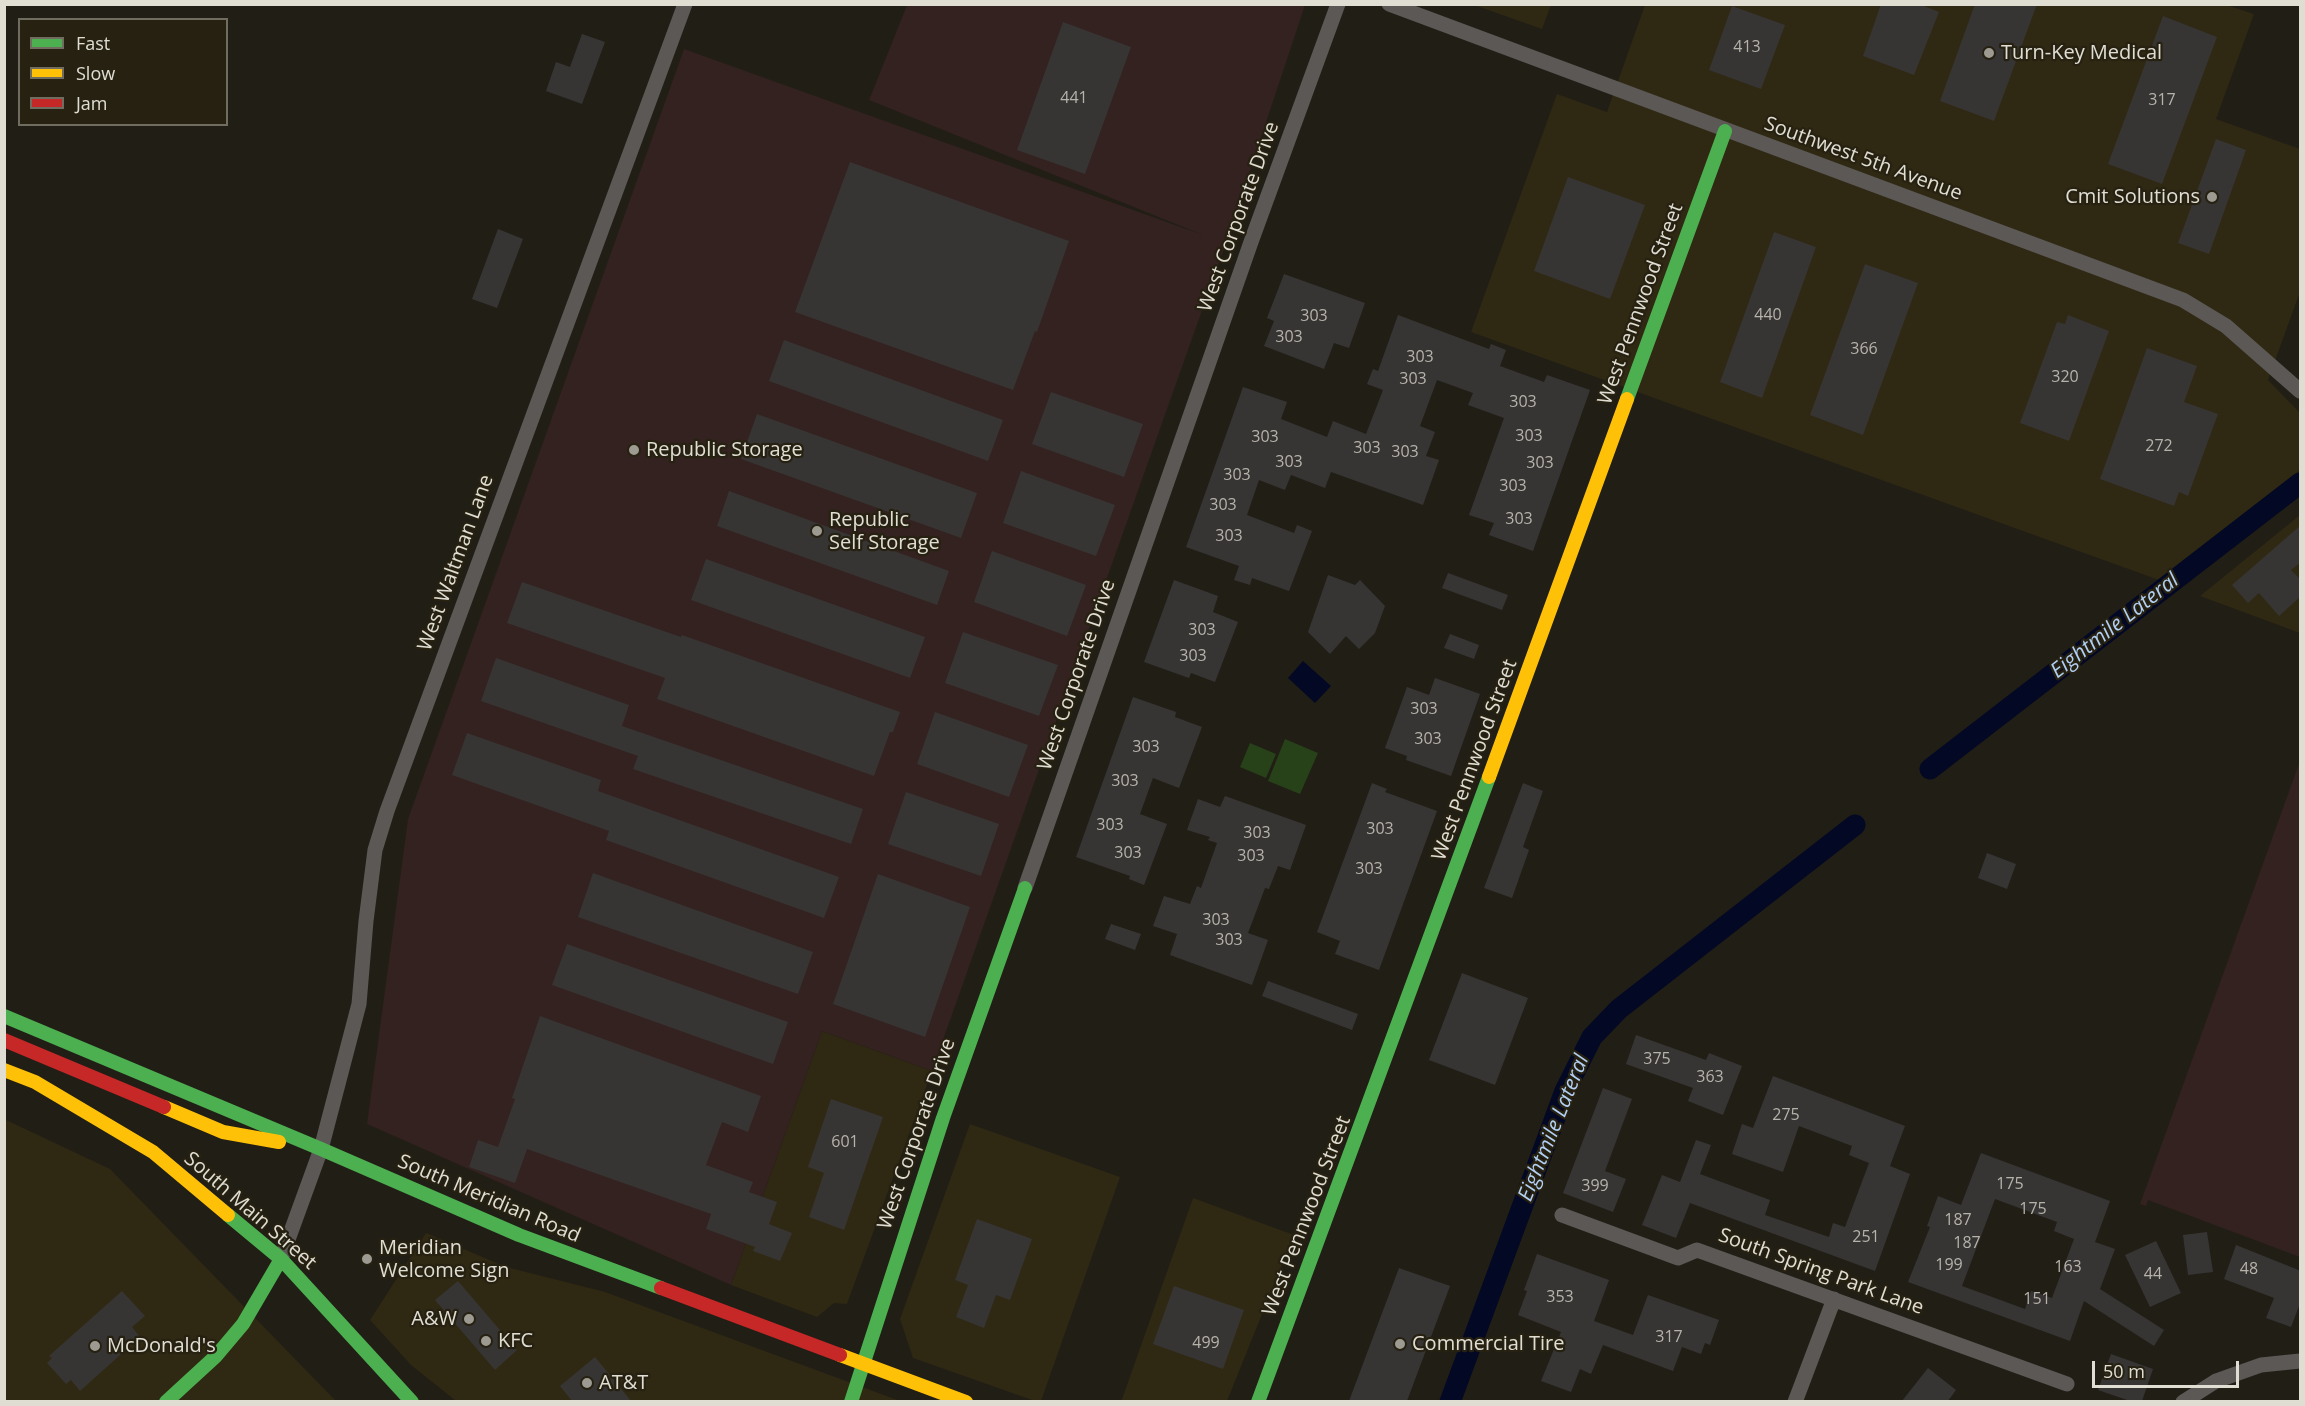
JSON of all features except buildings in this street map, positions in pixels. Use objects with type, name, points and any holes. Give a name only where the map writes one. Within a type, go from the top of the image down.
[{"type":"street","name":"West Waltman Lane","points":[[281,1258],[321,1149],[359,1004],[375,849],[387,811],[685,4]]},
{"type":"street","name":"West Corporate Drive","points":[[851,1401],[943,1118],[1251,242],[1338,4]]},
{"type":"street","name":"Southwest 5th Avenue","points":[[1389,4],[2183,300],[2226,326],[2301,391]]},
{"type":"street","name":"West Pennwood Street","points":[[1258,1401],[1377,1083],[1725,131]]},
{"type":"street","name":"South Meridian Road","points":[[4,1017],[321,1149],[519,1235],[966,1401]]},
{"type":"street","points":[[4,1040],[222,1132],[321,1149]]},
{"type":"street","name":"South Main Street","points":[[4,1070],[36,1082],[153,1152],[281,1258],[412,1401]]},
{"type":"street","name":"South Spring Park Lane","points":[[1562,1215],[1678,1258],[1697,1250],[2067,1384]]},
{"type":"street","points":[[166,1401],[216,1356],[243,1324],[281,1258]]},
{"type":"street","points":[[1795,1401],[1834,1299]]},
{"type":"street","points":[[2183,1401],[2216,1381],[2261,1365],[2301,1361]]},
{"type":"shaded area","name":"Republic Self Storage","points":[[907,5],[1305,5],[1226,243],[932,1071],[822,1031],[731,1285],[367,1124],[408,819],[684,49],[1203,235],[869,100]]},
{"type":"shaded area","points":[[1474,5],[1551,5],[1542,29]]},
{"type":"shaded area","points":[[1645,5],[2226,5],[2254,14],[2216,119],[2300,149],[2300,292],[2268,380],[2300,413],[2300,470],[2159,580],[1471,332],[1557,94],[1607,112]]},
{"type":"shaded area","points":[[2300,515],[2300,633],[2200,596]]},
{"type":"shaded area","points":[[2300,761],[2300,1257],[2148,1200],[2146,1206],[2140,1204]]},
{"type":"shaded area","points":[[822,1031],[932,1071],[847,1304],[834,1303],[817,1317],[731,1285]]},
{"type":"shaded area","points":[[4,1119],[110,1169],[336,1401],[5,1401]]},
{"type":"shaded area","points":[[970,1124],[1120,1177],[1041,1401],[1035,1401],[913,1358],[900,1319]]},
{"type":"shaded area","points":[[1193,1198],[1294,1235],[1227,1401],[1121,1402]]},
{"type":"shaded area","points":[[426,1233],[506,1267],[605,1292],[900,1401],[456,1401],[411,1365],[370,1320]]},
{"type":"green space","points":[[1285,739],[1318,753],[1300,794],[1268,781]]},
{"type":"green space","points":[[1250,743],[1276,754],[1266,778],[1240,767]]},
{"type":"water","points":[[1303,661],[1331,686],[1315,703],[1288,678]]},
{"type":"waterway","name":"Eightmile Lateral","points":[[1930,769],[2300,483]]},
{"type":"waterway","name":"Eightmile Lateral","points":[[1450,1402],[1565,1091],[1592,1037],[1619,1009],[1855,825]]},
{"type":"traffic: fast","points":[[1627,399],[1725,131]]},
{"type":"traffic: fast","points":[[1258,1402],[1489,777]]},
{"type":"traffic: fast","points":[[851,1402],[943,1118],[1025,888]]},
{"type":"traffic: fast","points":[[4,1016],[519,1235],[661,1288]]},
{"type":"traffic: fast","points":[[228,1215],[281,1259],[412,1402]]},
{"type":"traffic: fast","points":[[166,1402],[216,1356],[243,1324],[281,1259]]},
{"type":"traffic: slow","points":[[1489,777],[1627,399]]},
{"type":"traffic: slow","points":[[4,1070],[35,1082],[153,1152],[228,1215]]},
{"type":"traffic: slow","points":[[164,1107],[223,1132],[279,1142]]},
{"type":"traffic: slow","points":[[840,1355],[966,1402]]},
{"type":"traffic: jam","points":[[4,1040],[164,1107]]},
{"type":"traffic: jam","points":[[661,1288],[840,1355]]},
{"type":"place","name":"Turn-Key Medical","points":[[1989,53]]},
{"type":"place","name":"Cmit Solutions","points":[[2212,197]]},
{"type":"place","name":"Republic Storage","points":[[634,450]]},
{"type":"place","name":"Republic Self Storage","points":[[817,531]]},
{"type":"place","name":"Meridian Welcome Sign","points":[[367,1259]]},
{"type":"place","name":"A&W","points":[[469,1319]]},
{"type":"place","name":"KFC","points":[[486,1341]]},
{"type":"place","name":"Commercial Tire","points":[[1400,1344]]},
{"type":"place","name":"McDonald's","points":[[95,1346]]},
{"type":"place","name":"AT&T","points":[[587,1383]]}]
